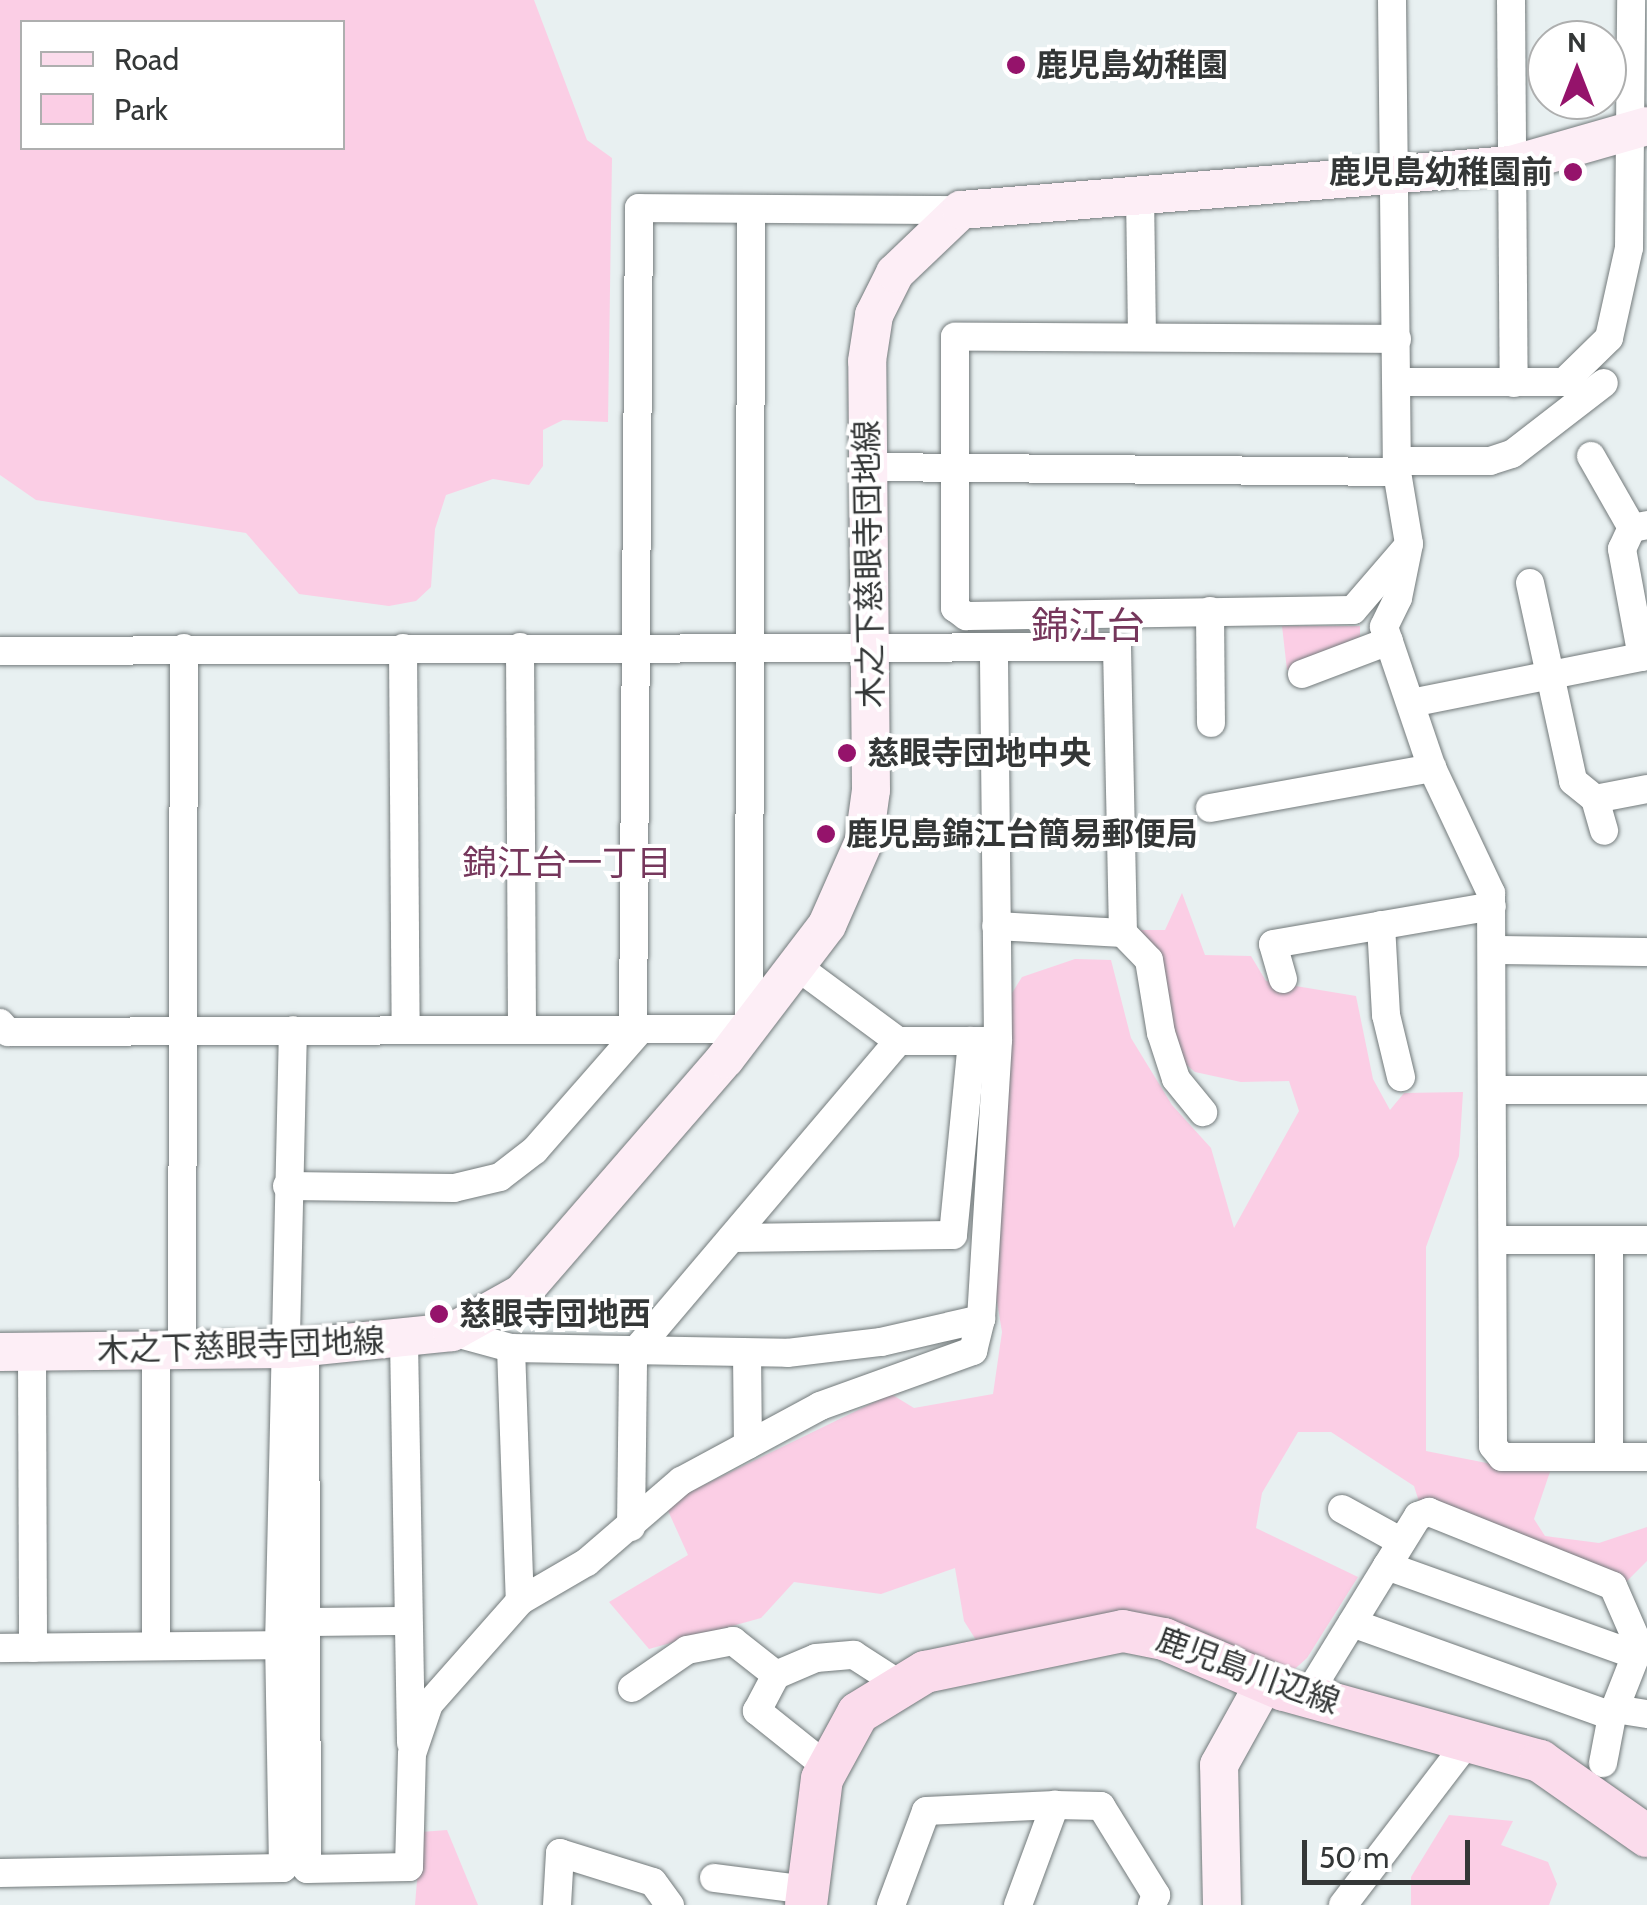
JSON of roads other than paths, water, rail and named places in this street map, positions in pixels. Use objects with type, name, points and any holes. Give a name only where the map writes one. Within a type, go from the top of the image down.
[{"type":"main road","name":"鹿児島川辺線","points":[[807,1897],[827,1767],[858,1713],[899,1684],[946,1666],[1123,1631],[1164,1639],[1306,1696],[1470,1739],[1552,1767],[1647,1836]]},
{"type":"street","points":[[1392,0],[1397,466],[1409,544],[1384,628],[1432,768],[1492,906],[1496,950],[1493,1446],[1502,1457],[1647,1457]]},
{"type":"street","points":[[1511,0],[1514,383]]},
{"type":"street","points":[[1397,382],[1564,382],[1609,338],[1629,248],[1639,128],[1631,0]]},
{"type":"street","points":[[287,1186],[454,1188],[500,1177],[535,1150],[637,1029],[638,208],[751,212],[961,210],[1511,165],[1639,128]]},
{"type":"street","points":[[1140,194],[1142,336]]},
{"type":"street","name":"木之下慈眼寺団地線","points":[[16,1352],[296,1349],[452,1332],[522,1293],[749,1028],[798,967],[848,889],[864,841],[871,790],[866,361],[874,315],[895,273],[961,210]]},
{"type":"street","points":[[0,1023],[8,1032],[749,1028],[751,212]]},
{"type":"street","points":[[1397,339],[955,337],[955,608],[966,616],[1353,610],[1409,544]]},
{"type":"street","points":[[869,468],[1397,466],[1490,461],[1512,454],[1604,383]]},
{"type":"street","points":[[1411,703],[1644,657],[1622,548],[1640,526],[1591,456]]},
{"type":"street","points":[[1530,583],[1572,781],[1595,799],[1604,831]]},
{"type":"street","points":[[1210,611],[1210,722]]},
{"type":"street","points":[[1302,674],[1389,641]]},
{"type":"street","points":[[732,1238],[953,1235],[985,1040],[996,926],[994,646]]},
{"type":"street","points":[[0,651],[1117,646],[1123,933],[1149,960],[1161,1033],[1176,1079],[1203,1112]]},
{"type":"street","points":[[520,647],[522,1029]]},
{"type":"street","points":[[156,1646],[186,1029],[184,648]]},
{"type":"street","points":[[402,648],[406,1030]]},
{"type":"street","points":[[1210,808],[1432,768]]},
{"type":"street","points":[[1595,799],[1647,788]]},
{"type":"street","points":[[1283,979],[1273,944],[1492,906]]},
{"type":"street","points":[[1381,925],[1386,1014],[1401,1077]]},
{"type":"street","points":[[996,926],[1123,933]]},
{"type":"street","points":[[1496,950],[1647,952]]},
{"type":"street","points":[[798,967],[898,1042],[985,1040]]},
{"type":"street","points":[[293,1030],[287,1186],[304,1622],[307,1869],[409,1867],[412,1754],[406,1621],[404,1340]]},
{"type":"street","points":[[412,1754],[429,1704],[520,1601],[631,1527],[680,1481],[820,1406],[973,1351],[981,1319],[985,1040]]},
{"type":"street","points":[[631,1527],[632,1354],[898,1042]]},
{"type":"street","points":[[1494,1090],[1647,1090]]},
{"type":"street","points":[[1495,1240],[1647,1240]]},
{"type":"street","points":[[1609,1240],[1609,1456]]},
{"type":"street","points":[[452,1332],[511,1348],[632,1354],[746,1353],[881,1342],[981,1319]]},
{"type":"street","points":[[511,1348],[520,1601]]},
{"type":"street","points":[[0,1874],[282,1868],[279,1645],[296,1349]]},
{"type":"street","points":[[16,1352],[33,1648]]},
{"type":"street","points":[[746,1353],[748,1445]]},
{"type":"street","points":[[1342,1509],[1394,1554],[1636,1655]]},
{"type":"street","points":[[1306,1696],[1394,1554],[1428,1512],[1613,1586],[1637,1641],[1603,1762]]},
{"type":"street","points":[[304,1622],[406,1621]]},
{"type":"street","points":[[1352,1623],[1614,1713],[1647,1714]]},
{"type":"street","points":[[632,1688],[688,1650],[733,1641],[776,1675]]},
{"type":"street","points":[[0,1648],[279,1645]]},
{"type":"street","points":[[827,1767],[757,1711],[776,1675],[816,1658],[854,1654],[899,1684]]},
{"type":"street","points":[[1222,1905],[1219,1765],[1265,1682]]},
{"type":"street","points":[[1342,1905],[1470,1739]]},
{"type":"street","points":[[1018,1905],[1054,1805]]},
{"type":"street","points":[[891,1905],[926,1810],[1054,1805],[1101,1806],[1157,1902]]},
{"type":"street","points":[[557,1905],[560,1853],[654,1882],[670,1905]]},
{"type":"street","points":[[714,1878],[807,1897]]},
{"type":"place","name":"鹿児島幼稚園","points":[[1016,65]]},
{"type":"place","name":"鹿児島幼稚園前","points":[[1573,172]]},
{"type":"place","name":"慈眼寺団地中央","points":[[847,753]]},
{"type":"place","name":"鹿児島錦江台簡易郵便局","points":[[826,834]]},
{"type":"place","name":"慈眼寺団地西","points":[[439,1314]]},
{"type":"district","name":"錦江台","points":[[1088,626]]},
{"type":"district","name":"錦江台一丁目","points":[[567,863]]}]
